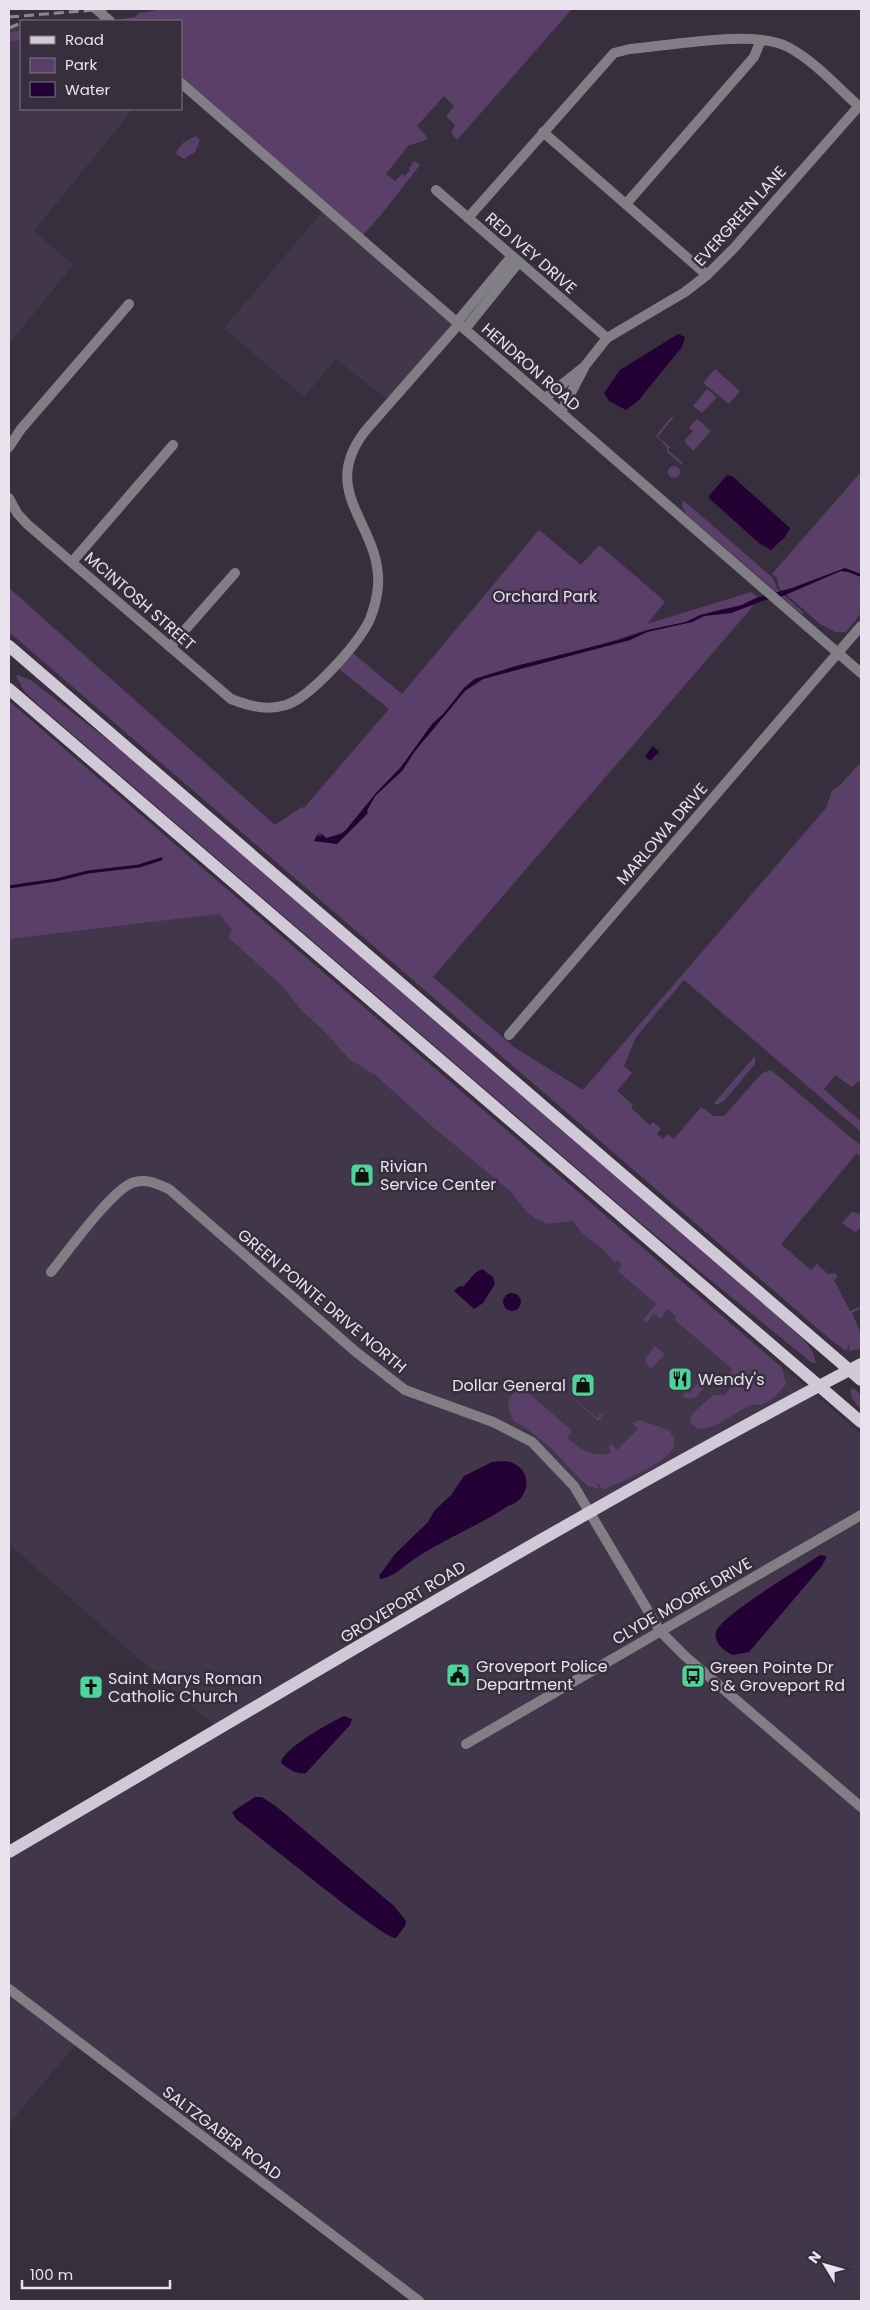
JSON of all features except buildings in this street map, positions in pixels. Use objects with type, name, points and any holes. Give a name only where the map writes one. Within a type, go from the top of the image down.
[{"type":"main road","points":[[9,646],[855,1367],[861,1380]]},
{"type":"main road","points":[[9,689],[861,1422]]},
{"type":"main road","name":"GROVEPORT ROAD","points":[[9,1852],[588,1512],[855,1367]]},
{"type":"street","points":[[96,9],[109,20]]},
{"type":"street","points":[[468,218],[614,53],[630,49],[742,38],[761,40],[787,46],[808,61],[860,107]]},
{"type":"street","points":[[626,204],[754,56],[761,40]]},
{"type":"street","name":"HENDRON ROAD","points":[[182,84],[861,673]]},
{"type":"street","name":"EVERGREEN LANE","points":[[545,398],[584,367],[608,338],[685,292],[707,275],[734,248],[860,107]]},
{"type":"street","points":[[543,132],[707,275]]},
{"type":"street","name":"RED IVEY DRIVE","points":[[436,190],[608,338]]},
{"type":"street","points":[[460,325],[515,259]]},
{"type":"street","points":[[9,447],[21,430],[129,304]]},
{"type":"street","name":"MCINTOSH STREET","points":[[9,498],[27,524],[231,699],[245,705],[264,708],[284,706],[306,695],[362,633],[377,597],[378,572],[371,548],[348,492],[347,464],[352,448],[460,325]]},
{"type":"street","name":"EVERGREEN LANE","points":[[561,412],[584,367]]},
{"type":"street","points":[[72,562],[173,445]]},
{"type":"street","points":[[170,648],[235,573]]},
{"type":"street","name":"MARLOWA DRIVE","points":[[509,1035],[861,626]]},
{"type":"street","name":"GREEN POINTE DRIVE NORTH","points":[[51,1272],[113,1196],[133,1182],[152,1181],[168,1189],[356,1352],[405,1390],[486,1419],[532,1442],[574,1486],[660,1631],[686,1657],[861,1807]]},
{"type":"street","name":"CLYDE MOORE DRIVE","points":[[466,1744],[861,1514]]},
{"type":"street","name":"SALTZGABER ROAD","points":[[9,1989],[418,2301]]},
{"type":"shaded area","points":[[20,23],[20,110],[132,110],[34,231],[73,265],[9,344],[9,24]]},
{"type":"shaded area","points":[[322,212],[459,331],[394,405],[336,359],[304,397],[224,328]]},
{"type":"shaded area","points":[[219,914],[232,930],[228,937],[283,987],[302,1011],[322,1029],[349,1059],[375,1075],[434,1128],[510,1191],[526,1211],[536,1219],[548,1224],[573,1221],[575,1228],[595,1241],[609,1254],[634,1240],[861,1434],[861,2301],[419,2301],[9,1983],[9,1851],[218,1729],[9,1544],[9,939]]},
{"type":"shaded area","points":[[9,1996],[75,2045],[9,2124]]},
{"type":"green space","points":[[164,9],[572,9],[457,140],[451,133],[455,125],[446,116],[454,106],[444,96],[417,126],[428,138],[408,146],[386,174],[395,181],[402,174],[405,176],[414,161],[420,165],[363,235],[182,78],[182,20],[117,20],[135,17],[139,13]]},
{"type":"green space","points":[[20,31],[20,40],[9,41],[9,32]]},
{"type":"green space","points":[[196,136],[200,140],[195,152],[184,159],[177,155],[176,152],[183,143]]},
{"type":"green space","points":[[715,369],[740,391],[729,404],[703,383]]},
{"type":"green space","points":[[707,389],[717,397],[702,413],[693,406]]},
{"type":"green space","points":[[671,417],[675,418],[672,419],[658,437],[670,447],[668,450],[683,463],[681,464],[667,452],[667,447],[656,436]]},
{"type":"green space","points":[[697,419],[711,431],[693,451],[684,441],[693,431],[689,428]]},
{"type":"green space","points":[[672,466],[676,466],[680,472],[676,478],[672,478],[668,474],[668,470]]},
{"type":"green space","points":[[861,472],[861,613],[846,632],[835,632],[820,624],[779,588],[777,578],[772,574]]},
{"type":"green space","points":[[683,500],[773,578],[777,589],[804,613],[802,614],[686,514],[682,506]]},
{"type":"green space","name":"Orchard Park","points":[[539,530],[581,565],[599,545],[660,597],[665,602],[647,624],[751,592],[758,597],[742,605],[711,612],[685,622],[643,631],[590,648],[516,666],[474,679],[432,724],[401,767],[376,793],[346,830],[330,838],[326,838],[319,832],[314,841],[337,844],[368,813],[366,811],[375,796],[402,771],[415,751],[468,687],[483,679],[630,640],[647,632],[692,622],[704,616],[731,613],[754,605],[433,977],[514,1047],[583,1090],[826,808],[832,791],[861,762],[861,1083],[858,1081],[852,1087],[835,1075],[824,1089],[861,1122],[861,1132],[684,980],[636,1037],[624,1066],[632,1073],[617,1091],[633,1105],[631,1108],[650,1125],[653,1122],[661,1129],[657,1134],[663,1139],[667,1134],[674,1139],[701,1107],[714,1116],[724,1116],[762,1073],[771,1070],[861,1146],[861,1156],[857,1153],[781,1244],[811,1270],[817,1264],[828,1274],[835,1273],[838,1277],[834,1280],[850,1311],[861,1306],[861,1308],[852,1313],[861,1334],[861,1349],[849,1351],[850,1344],[846,1351],[831,1340],[9,632],[9,588],[275,825],[302,807],[304,808],[389,709],[334,665],[348,649],[402,694]]},
{"type":"green space","points":[[18,675],[32,681],[118,748],[781,1319],[812,1350],[816,1363],[812,1363],[643,1225],[41,707],[25,692],[16,676]]},
{"type":"green space","points":[[9,701],[782,1368],[786,1384],[781,1390],[766,1403],[751,1405],[719,1423],[701,1429],[694,1427],[690,1420],[693,1413],[713,1395],[725,1395],[735,1381],[726,1379],[732,1369],[676,1321],[676,1316],[668,1309],[660,1319],[654,1313],[646,1323],[643,1320],[656,1304],[618,1271],[622,1266],[618,1260],[614,1263],[604,1250],[581,1232],[573,1221],[548,1224],[536,1219],[526,1211],[510,1191],[434,1128],[375,1075],[349,1059],[322,1029],[302,1011],[283,987],[228,937],[232,930],[219,914],[9,939]]},
{"type":"green space","points":[[755,1056],[755,1064],[724,1101],[716,1105],[714,1103]]},
{"type":"green space","points":[[852,1212],[861,1214],[861,1228],[855,1232],[842,1223]]},
{"type":"green space","points":[[655,1346],[665,1354],[651,1369],[646,1364],[645,1359]]},
{"type":"green space","points":[[706,1377],[707,1384],[696,1397],[689,1399],[682,1396],[686,1392],[688,1394],[698,1383],[696,1381]]},
{"type":"green space","points":[[853,1388],[861,1395],[861,1410],[852,1398],[850,1390]]},
{"type":"green space","points":[[518,1390],[525,1390],[572,1431],[567,1438],[577,1446],[593,1454],[611,1453],[609,1446],[611,1444],[617,1450],[638,1429],[632,1423],[640,1420],[671,1431],[671,1435],[674,1436],[674,1446],[662,1460],[619,1483],[603,1490],[598,1483],[596,1484],[600,1489],[588,1486],[551,1448],[514,1421],[509,1411],[508,1401]]},
{"type":"green space","points":[[564,1390],[597,1418],[601,1414],[603,1415],[598,1421]]},
{"type":"water","points":[[678,334],[685,337],[682,347],[638,401],[626,410],[609,401],[604,393],[620,370]]},
{"type":"water","points":[[727,475],[732,476],[790,528],[785,537],[771,550],[760,544],[710,499],[709,496]]},
{"type":"water","points":[[845,568],[861,574],[861,577],[841,571],[783,596],[762,601],[731,613],[704,616],[692,622],[647,632],[630,640],[483,679],[465,691],[415,751],[402,771],[375,796],[367,811],[368,813],[337,844],[314,841],[317,835],[320,837],[322,834],[326,838],[341,834],[346,830],[376,793],[401,767],[432,724],[444,713],[464,688],[475,679],[516,666],[619,640],[648,630],[686,622],[700,615],[742,605],[756,598],[792,588]]},
{"type":"water","points":[[653,746],[659,752],[650,761],[645,756]]},
{"type":"water","points":[[482,1269],[493,1277],[495,1284],[483,1303],[474,1309],[454,1291],[458,1287],[464,1286],[475,1273]]},
{"type":"water","points":[[512,1293],[518,1296],[521,1302],[518,1308],[512,1311],[506,1308],[503,1302],[506,1296]]},
{"type":"water","points":[[492,1462],[508,1462],[520,1467],[526,1479],[526,1486],[521,1498],[484,1521],[422,1554],[392,1575],[380,1579],[379,1576],[395,1554],[428,1522],[434,1511],[451,1495],[464,1476]]},
{"type":"water","points":[[820,1555],[826,1556],[822,1566],[749,1652],[733,1655],[720,1646],[716,1639],[716,1632],[721,1624],[747,1603]]},
{"type":"water","points":[[344,1716],[352,1719],[350,1725],[306,1773],[296,1772],[281,1763],[283,1757],[298,1744]]},
{"type":"water","points":[[255,1797],[262,1797],[277,1807],[394,1906],[406,1921],[405,1926],[396,1938],[386,1934],[345,1905],[236,1819],[232,1812]]},
{"type":"waterway","points":[[9,887],[56,880],[88,872],[139,866],[161,859]]},
{"type":"railway","points":[[9,17],[107,9]]},
{"type":"railway","points":[[9,28],[20,23]]},
{"type":"place","name":"Rivian Service Center","points":[[362,1175]]},
{"type":"place","name":"Wendy's","points":[[680,1379]]},
{"type":"place","name":"Dollar General","points":[[583,1385]]},
{"type":"place","name":"Groveport Police Department","points":[[458,1675]]},
{"type":"place","name":"Green Pointe Dr S & Groveport Rd","points":[[693,1676]]},
{"type":"place","name":"Saint Marys Roman Catholic Church","points":[[91,1687]]}]
